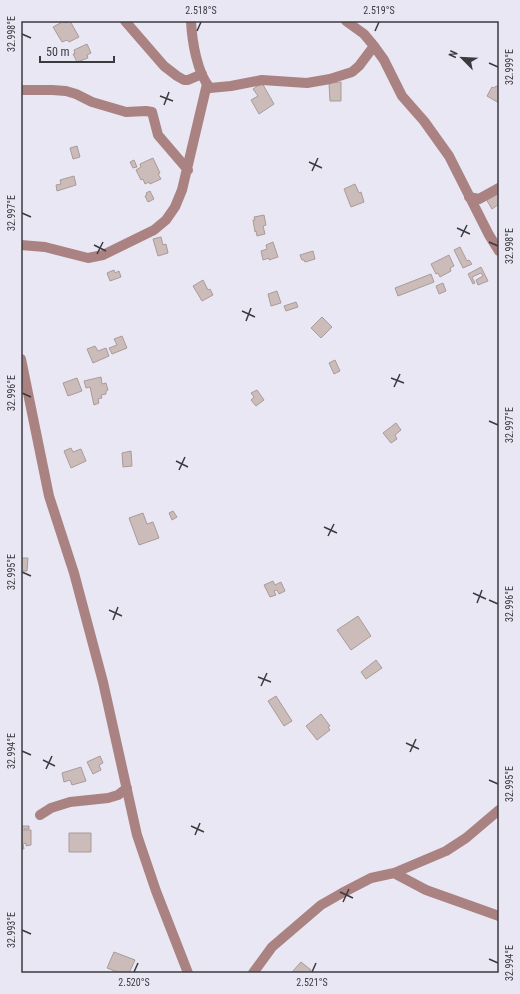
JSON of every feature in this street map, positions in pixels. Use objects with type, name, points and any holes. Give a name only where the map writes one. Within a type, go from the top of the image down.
[{"type":"street","points":[[125,21],[164,66],[179,78],[188,80],[202,74]]},
{"type":"street","points":[[191,21],[199,68],[210,88],[218,88],[262,80],[307,83],[330,80],[352,72],[359,66],[374,46]]},
{"type":"street","points":[[346,21],[364,34],[374,46],[384,60],[402,96],[424,121],[449,156],[469,197],[499,251]]},
{"type":"street","points":[[21,245],[45,247],[88,258],[103,255],[154,230],[166,220],[176,207],[182,190],[188,170],[193,141],[207,84]]},
{"type":"street","points":[[21,90],[66,91],[92,102],[126,112],[152,112],[158,135],[188,170]]},
{"type":"street","points":[[469,197],[479,199],[499,188]]},
{"type":"street","points":[[21,359],[49,496],[74,573],[102,682],[137,835],[156,891],[188,973]]},
{"type":"street","points":[[40,816],[51,808],[70,802],[108,798],[118,795],[127,788]]},
{"type":"street","points":[[253,973],[272,947],[321,905],[371,878],[394,873],[446,851],[466,838],[499,810]]},
{"type":"street","points":[[394,873],[426,890],[499,916]]},
{"type":"building","points":[[64,21],[65,23],[70,21],[79,37],[69,42],[67,40],[62,42],[53,27]]},
{"type":"building","points":[[87,44],[91,53],[87,55],[88,58],[77,62],[73,54],[75,54],[74,50]]},
{"type":"building","points":[[341,82],[341,101],[330,101],[329,83]]},
{"type":"building","points":[[262,83],[274,104],[259,114],[251,100],[258,96],[253,89]]},
{"type":"building","points":[[496,86],[499,87],[499,103],[487,96],[492,87],[494,88]]},
{"type":"building","points":[[77,146],[80,157],[73,159],[70,148]]},
{"type":"building","points":[[153,158],[160,173],[158,174],[161,179],[150,184],[149,182],[145,184],[143,179],[141,180],[136,170],[141,167],[140,164]]},
{"type":"building","points":[[134,160],[137,167],[133,168],[130,162]]},
{"type":"building","points":[[74,176],[76,185],[57,191],[56,185],[61,184],[60,180]]},
{"type":"building","points":[[355,184],[359,193],[361,192],[364,202],[351,207],[344,189]]},
{"type":"building","points":[[150,191],[154,199],[148,202],[145,196],[147,195],[146,193]]},
{"type":"building","points":[[499,192],[499,204],[492,209],[486,199]]},
{"type":"building","points":[[264,215],[266,225],[263,226],[265,234],[257,236],[253,220],[255,220],[254,217]]},
{"type":"building","points":[[161,237],[163,245],[166,244],[168,253],[158,256],[153,239]]},
{"type":"building","points":[[273,242],[278,257],[263,260],[261,251],[267,249],[266,245]]},
{"type":"building","points":[[460,247],[467,261],[469,260],[472,264],[463,268],[454,250]]},
{"type":"building","points":[[313,251],[315,259],[305,262],[302,260],[300,255]]},
{"type":"building","points":[[449,255],[454,266],[450,268],[451,271],[440,277],[438,273],[436,274],[431,264]]},
{"type":"building","points":[[481,267],[488,281],[478,285],[476,280],[483,276],[481,273],[472,277],[475,283],[473,284],[468,274]]},
{"type":"building","points":[[114,270],[115,273],[119,271],[121,277],[110,281],[107,273]]},
{"type":"building","points":[[431,274],[434,282],[398,296],[395,288]]},
{"type":"building","points":[[203,280],[208,290],[210,289],[213,295],[202,301],[193,286]]},
{"type":"building","points":[[443,283],[446,291],[439,294],[436,286]]},
{"type":"building","points":[[277,291],[281,303],[271,306],[268,294]]},
{"type":"building","points":[[296,302],[298,307],[286,311],[284,306]]},
{"type":"building","points":[[322,317],[332,327],[321,338],[311,328]]},
{"type":"building","points":[[122,336],[127,348],[112,354],[109,348],[117,345],[114,339]]},
{"type":"building","points":[[95,346],[98,351],[106,348],[109,356],[93,363],[87,349]]},
{"type":"building","points":[[335,360],[340,371],[334,374],[329,363]]},
{"type":"building","points":[[101,377],[102,384],[106,383],[108,390],[106,391],[106,394],[101,395],[102,398],[98,399],[99,403],[94,405],[90,387],[86,388],[84,381]]},
{"type":"building","points":[[77,378],[82,391],[68,396],[63,383]]},
{"type":"building","points":[[257,390],[264,400],[256,406],[251,400],[254,397],[251,393]]},
{"type":"building","points":[[396,423],[401,430],[395,435],[397,439],[391,443],[383,433]]},
{"type":"building","points":[[71,448],[73,452],[81,449],[86,461],[71,468],[64,451]]},
{"type":"building","points":[[131,451],[132,466],[123,467],[122,453]]},
{"type":"building","points":[[173,511],[177,517],[172,520],[169,513]]},
{"type":"building","points":[[143,513],[147,524],[153,522],[159,538],[139,545],[129,518]]},
{"type":"building","points":[[21,558],[28,558],[27,571],[21,571]]},
{"type":"building","points":[[273,581],[275,585],[281,582],[285,591],[279,594],[277,590],[274,591],[276,595],[270,597],[264,585]]},
{"type":"building","points":[[358,616],[371,636],[351,650],[337,630]]},
{"type":"building","points":[[376,660],[382,668],[366,679],[361,672]]},
{"type":"building","points":[[276,696],[292,721],[284,726],[268,701]]},
{"type":"building","points":[[321,714],[330,726],[328,727],[330,730],[317,740],[306,726]]},
{"type":"building","points":[[100,756],[103,763],[99,765],[101,770],[93,774],[87,762]]},
{"type":"building","points":[[81,767],[86,781],[72,785],[70,780],[64,782],[62,773]]},
{"type":"building","points":[[22,826],[29,826],[29,829],[24,830],[31,830],[31,845],[26,846],[26,843],[23,844],[24,849],[21,849]]},
{"type":"building","points":[[69,833],[91,833],[91,852],[69,852]]},
{"type":"building","points":[[114,952],[135,960],[129,973],[120,973],[107,968]]},
{"type":"building","points":[[301,962],[311,970],[309,973],[303,973],[302,971],[300,973],[293,973],[292,972]]}]
